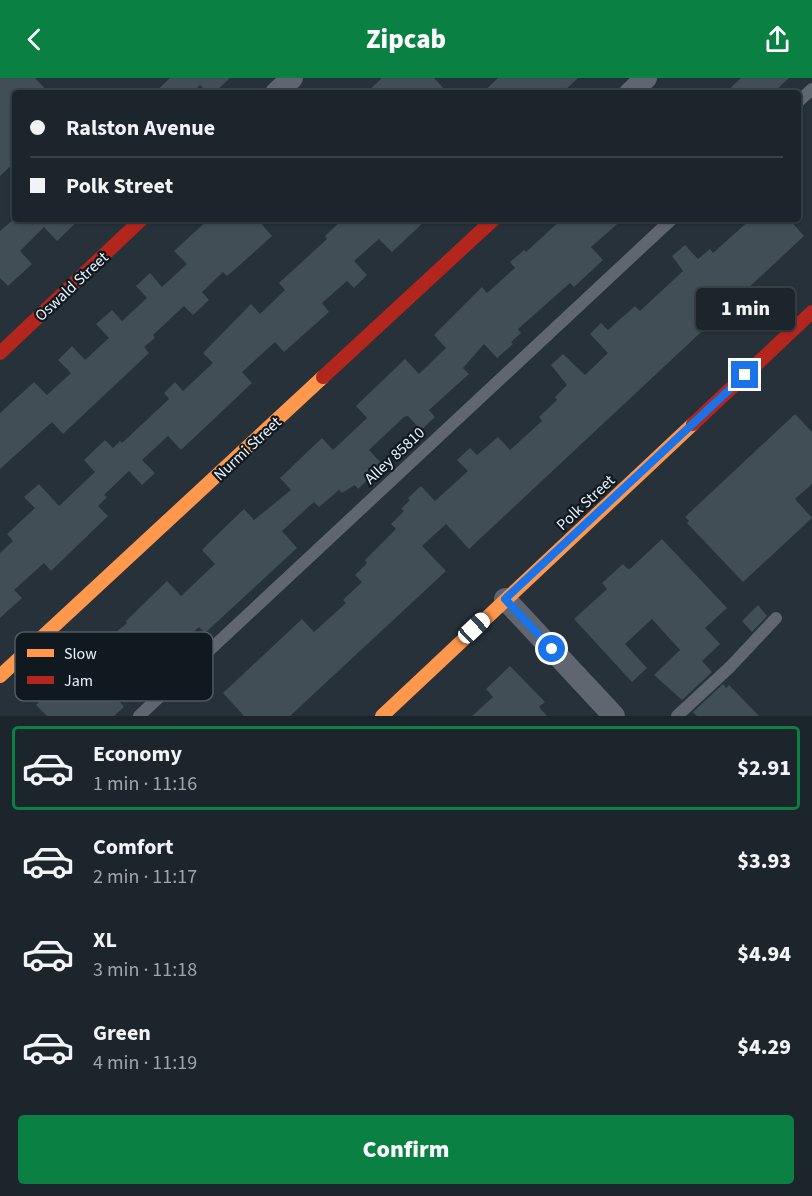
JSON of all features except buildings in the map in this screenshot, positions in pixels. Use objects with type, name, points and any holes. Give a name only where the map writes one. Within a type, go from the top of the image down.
[{"type":"street","points":[[279,90],[292,78]]},
{"type":"street","points":[[633,90],[646,78]]},
{"type":"street","name":"Oswald Street","points":[[0,353],[139,222]]},
{"type":"street","name":"Nurmi Street","points":[[48,632],[491,222]]},
{"type":"street","name":"Polk Street","points":[[382,716],[812,312]]},
{"type":"street","points":[[505,599],[614,716]]},
{"type":"street","name":"Nurmi Street","points":[[0,676],[15,662]]},
{"type":"lane","points":[[801,99],[812,89]]},
{"type":"lane","name":"Alley 85810","points":[[213,647],[669,222]]},
{"type":"lane","points":[[677,716],[730,667],[776,618]]},
{"type":"lane","name":"Alley 85810","points":[[139,716],[155,701]]},
{"type":"traffic: slow","points":[[48,632],[323,377]]},
{"type":"traffic: slow","points":[[382,716],[693,424]]},
{"type":"traffic: slow","points":[[0,676],[15,662]]},
{"type":"traffic: jam","points":[[0,353],[139,222]]},
{"type":"traffic: jam","points":[[323,377],[491,222]]},
{"type":"traffic: jam","points":[[693,424],[812,312]]},
{"type":"route","points":[[552,649],[505,599],[745,375]]}]
